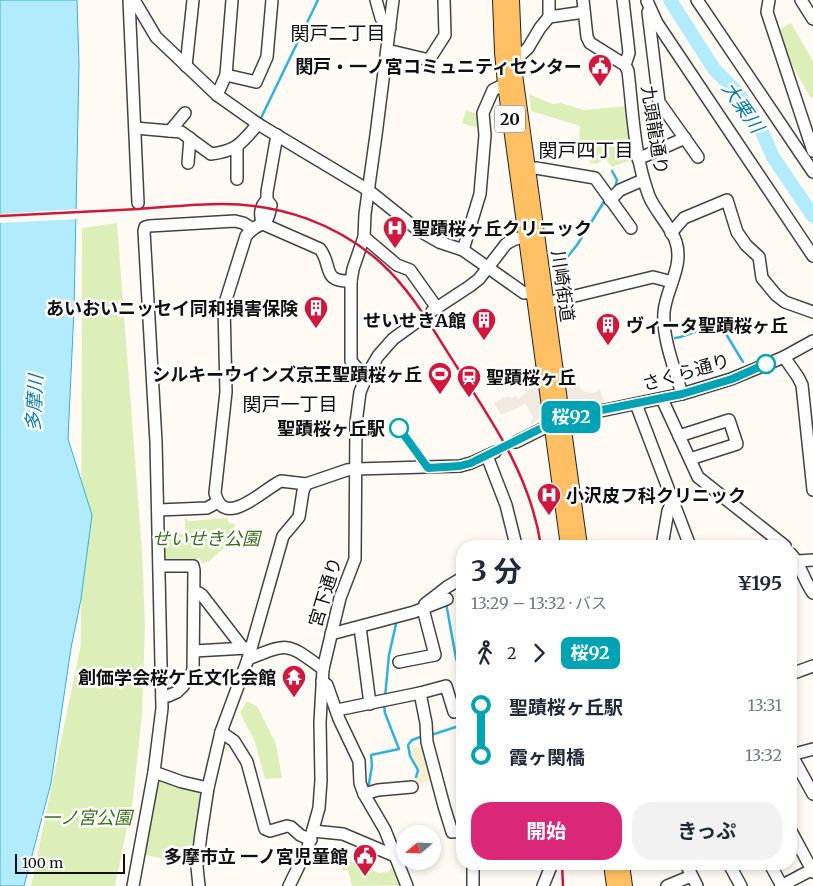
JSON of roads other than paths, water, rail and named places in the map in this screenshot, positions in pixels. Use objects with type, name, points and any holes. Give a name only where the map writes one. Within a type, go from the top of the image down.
[{"type":"main road","name":"川崎街道","points":[[500,0],[501,43],[505,84],[531,236],[546,303],[567,540]]},
{"type":"main road","name":"川崎街道","points":[[512,0],[514,61],[528,169],[534,292],[579,540]]},
{"type":"main road","points":[[612,870],[614,886]]},
{"type":"main road","points":[[623,870],[625,886]]},
{"type":"street","points":[[129,0],[138,203]]},
{"type":"street","points":[[134,0],[156,36],[217,94],[258,124],[368,190],[418,230],[439,242],[463,250],[524,293],[534,292]]},
{"type":"street","points":[[186,66],[193,0],[187,0]]},
{"type":"street","points":[[217,94],[226,75],[232,0]]},
{"type":"street","points":[[226,75],[256,82],[267,57],[272,0]]},
{"type":"street","points":[[376,0],[381,18],[390,28]]},
{"type":"street","points":[[367,374],[357,368],[352,361],[351,282],[353,269],[364,237],[365,214],[393,0]]},
{"type":"street","points":[[387,50],[430,60],[445,35],[444,0]]},
{"type":"street","points":[[463,250],[480,194],[485,135],[483,113],[493,90],[505,84],[514,61],[528,48],[549,17],[549,0]]},
{"type":"street","name":"九頭龍通り","points":[[583,0],[587,37],[590,43],[625,66],[628,71],[638,159],[654,206],[676,242],[677,261],[665,304],[664,325],[682,394]]},
{"type":"street","points":[[623,0],[629,53],[625,66]]},
{"type":"street","points":[[697,0],[813,172]]},
{"type":"street","points":[[769,0],[767,12],[813,151]]},
{"type":"street","points":[[647,1],[659,102],[698,157]]},
{"type":"street","points":[[647,1],[662,30],[813,256]]},
{"type":"street","points":[[549,17],[584,12]]},
{"type":"street","points":[[170,131],[185,113]]},
{"type":"street","points":[[135,128],[181,132],[211,154],[225,152],[237,147],[258,124]]},
{"type":"street","points":[[276,135],[267,200],[271,205],[269,219],[263,224],[252,228],[246,236],[224,306],[226,392],[215,489],[218,502],[230,508],[242,506],[250,503],[281,481],[306,484],[347,470],[356,469],[445,468],[471,463],[491,454],[515,540]]},
{"type":"street","points":[[188,163],[190,138]]},
{"type":"street","points":[[638,159],[685,138]]},
{"type":"street","points":[[237,147],[237,179]]},
{"type":"street","points":[[528,169],[536,168],[595,178],[632,228]]},
{"type":"street","points":[[610,200],[620,190],[644,180]]},
{"type":"street","points":[[671,233],[684,218],[727,200],[737,232],[746,245],[759,257],[762,278],[776,295],[785,302],[813,312]]},
{"type":"street","points":[[133,886],[154,772],[162,708],[156,442],[144,230],[145,227],[149,226],[234,221],[252,228]]},
{"type":"street","points":[[263,224],[320,249],[324,254],[328,269],[333,278],[342,282],[351,282]]},
{"type":"street","points":[[364,237],[396,265],[410,270],[435,309],[470,286],[488,268],[506,244],[516,239],[531,236]]},
{"type":"street","points":[[546,303],[653,277],[672,282]]},
{"type":"street","name":"宮下通り","points":[[289,886],[312,836],[319,808],[321,780],[320,722],[323,675],[330,634],[340,598],[355,559],[357,405],[367,374],[385,347],[415,323]]},
{"type":"street","name":"さくら通り","points":[[516,442],[557,421],[662,399],[732,379],[784,357],[813,342]]},
{"type":"street","points":[[784,357],[802,385],[813,490]]},
{"type":"street","points":[[662,399],[698,477],[777,540]]},
{"type":"street","points":[[636,404],[688,540]]},
{"type":"street","points":[[680,436],[729,420],[737,444],[690,460]]},
{"type":"street","points":[[200,886],[197,867],[208,788],[221,732],[283,536],[299,517],[306,484]]},
{"type":"street","points":[[663,540],[672,500]]},
{"type":"street","points":[[158,510],[207,508],[218,502]]},
{"type":"street","points":[[797,558],[813,560]]},
{"type":"street","points":[[797,563],[813,594]]},
{"type":"street","points":[[160,566],[193,566],[194,594],[193,671],[177,692],[168,696],[162,696]]},
{"type":"street","points":[[419,610],[456,581]]},
{"type":"street","points":[[194,594],[199,593],[202,595],[247,652]]},
{"type":"street","points":[[330,634],[419,610],[447,599]]},
{"type":"street","points":[[399,662],[435,655],[419,610]]},
{"type":"street","points":[[360,627],[370,704]]},
{"type":"street","points":[[194,651],[247,652],[289,647],[296,650],[323,675],[359,761],[360,783],[386,830],[406,879]]},
{"type":"street","points":[[797,672],[813,666]]},
{"type":"street","points":[[337,710],[385,701],[446,686],[454,712]]},
{"type":"street","points":[[420,693],[426,723],[427,742],[452,832],[456,832]]},
{"type":"street","points":[[221,732],[234,741],[247,762],[265,829],[270,831],[287,826],[300,835],[343,834],[395,856]]},
{"type":"street","points":[[797,753],[813,749]]},
{"type":"street","points":[[797,766],[813,794]]},
{"type":"street","points":[[154,772],[182,782],[208,788]]},
{"type":"street","points":[[367,793],[412,787]]},
{"type":"street","points":[[773,870],[781,886],[812,870],[797,842]]},
{"type":"street","points":[[473,870],[473,886]]},
{"type":"street","points":[[543,886],[550,870]]},
{"type":"street","points":[[732,870],[741,886]]},
{"type":"street","points":[[667,886],[694,881]]},
{"type":"water","name":"多摩川","points":[[0,0],[77,0],[79,65],[74,309],[68,439],[92,515],[81,599],[71,648],[51,783],[24,886],[0,886]]},
{"type":"waterway","points":[[261,118],[318,0]]},
{"type":"waterway","name":"大栗川","points":[[670,0],[714,69],[739,94],[759,125],[773,157],[813,216]]},
{"type":"waterway","points":[[612,171],[617,180],[615,188]]},
{"type":"waterway","points":[[557,270],[577,245],[605,200]]},
{"type":"waterway","points":[[675,338],[720,324],[743,362]]},
{"type":"waterway","points":[[446,603],[456,658]]},
{"type":"waterway","points":[[385,697],[389,655],[396,624]]},
{"type":"waterway","points":[[368,789],[372,766],[371,755],[399,749],[385,713],[384,705]]},
{"type":"waterway","points":[[431,735],[456,727]]},
{"type":"waterway","points":[[416,777],[418,770],[410,756],[408,745],[412,740],[423,736]]},
{"type":"tunnel","points":[[415,323],[432,311]]},
{"type":"tunnel","points":[[495,452],[516,442]]},
{"type":"railway","points":[[0,216],[202,204],[244,205],[287,212],[327,227],[346,237],[381,263],[404,287],[486,411],[520,475],[529,498],[540,540]]},
{"type":"railway","points":[[562,870],[563,886]]},
{"type":"place","name":"関戸・一ノ宮コミュニティセンター","points":[[600,87]]},
{"type":"place","name":"聖蹟桜ヶ丘クリニック","points":[[395,249]]},
{"type":"place","name":"あいおいニッセイ同和損害保険","points":[[316,329]]},
{"type":"place","name":"せいせきA館","points":[[484,341]]},
{"type":"place","name":"ヴィータ聖蹟桜ヶ丘","points":[[608,346]]},
{"type":"place","name":"シルキーウインズ京王聖蹟桜ヶ丘","points":[[440,395]]},
{"type":"place","name":"聖蹟桜ヶ丘","points":[[469,398]]},
{"type":"place","name":"聖蹟桜ヶ丘駅","points":[[399,428]]},
{"type":"place","name":"小沢皮フ科クリニック","points":[[549,516]]},
{"type":"place","name":"創価学会桜ケ丘文化会館","points":[[294,698]]},
{"type":"place","name":"多摩市立 一ノ宮児童館","points":[[365,877]]},
{"type":"district","name":"関戸二丁目","points":[[338,33]]},
{"type":"district","name":"関戸四丁目","points":[[586,150]]},
{"type":"district","name":"関戸一丁目","points":[[290,404]]},
{"type":"park label","name":"せいせき公園","points":[[206,538]]},
{"type":"park label","name":"一ノ宮公園","points":[[87,817]]}]
